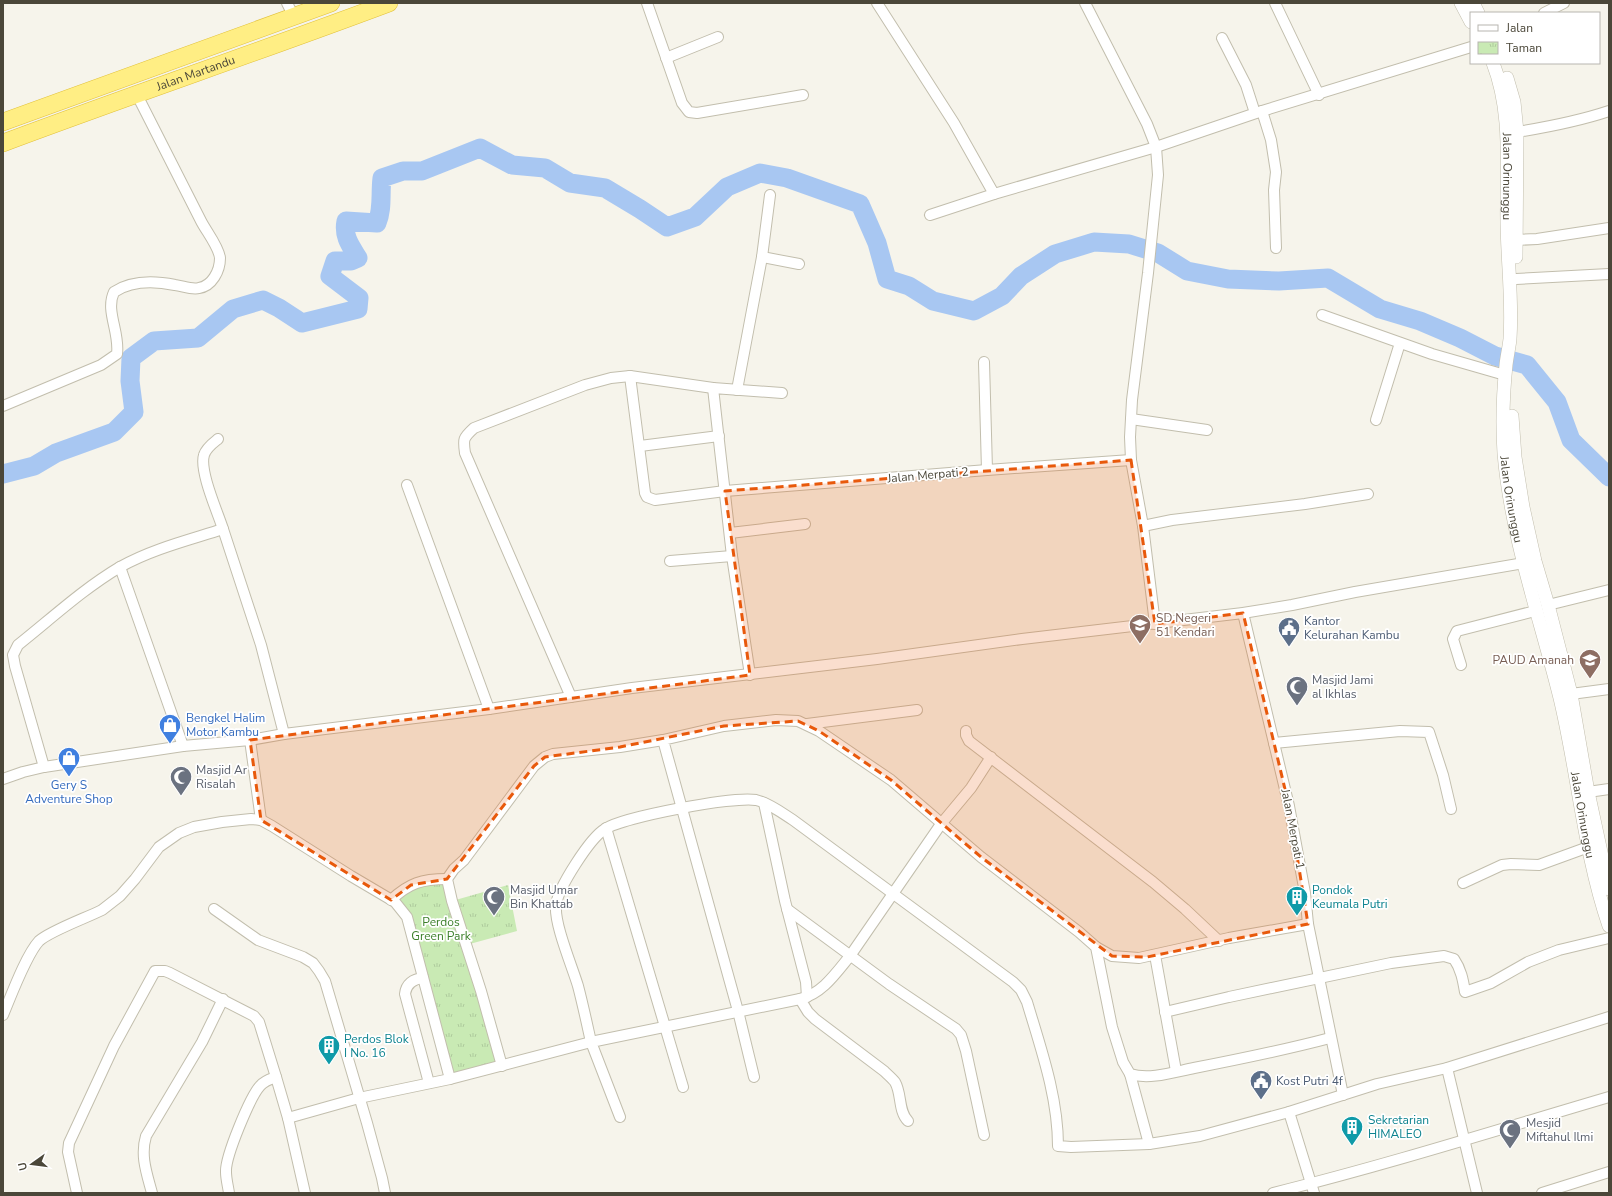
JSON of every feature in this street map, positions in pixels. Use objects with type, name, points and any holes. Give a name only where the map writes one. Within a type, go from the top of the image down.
[{"type":"highway","name":"Jalan Martandu","points":[[3,122],[290,10],[331,3]]},
{"type":"highway","name":"Jalan Martandu","points":[[3,143],[136,93],[302,36],[389,3]]},
{"type":"street","points":[[647,3],[666,58],[685,108],[688,112],[693,113],[803,95]]},
{"type":"street","points":[[877,3],[954,123],[994,194]]},
{"type":"street","points":[[1085,3],[1147,124],[1156,147],[1158,175],[1148,273],[1132,400],[1130,437],[1131,460],[1143,526],[1155,624]]},
{"type":"street","points":[[1275,3],[1319,94]]},
{"type":"street","points":[[1461,3],[1470,20]]},
{"type":"street","points":[[1473,3],[1478,12]]},
{"type":"street","points":[[1546,12],[1564,3]]},
{"type":"street","points":[[666,58],[718,37]]},
{"type":"street","points":[[1222,38],[1259,112],[1271,140],[1276,172],[1274,198],[1276,248]]},
{"type":"street","points":[[930,215],[994,194],[1156,147],[1259,112],[1470,47]]},
{"type":"street","name":"Jalan Orinunggu","points":[[1493,64],[1505,104],[1507,142],[1506,236],[1512,341]]},
{"type":"street","name":"Jalan Orinunggu","points":[[1501,64],[1514,102],[1517,132],[1516,279],[1512,341],[1508,369],[1515,457],[1536,611],[1560,698],[1594,845],[1609,889]]},
{"type":"street","points":[[3,406],[101,365],[117,354],[117,338],[110,304],[114,292],[121,287],[136,283],[152,282],[200,288],[213,281],[220,258],[218,251],[202,223],[136,93]]},
{"type":"street","points":[[1517,132],[1585,120],[1609,111]]},
{"type":"street","points":[[737,390],[762,257],[770,195]]},
{"type":"street","points":[[1516,240],[1537,239],[1609,228]]},
{"type":"street","points":[[762,257],[799,264]]},
{"type":"street","points":[[1516,279],[1609,274]]},
{"type":"street","points":[[1322,315],[1432,354],[1508,369]]},
{"type":"street","points":[[1376,420],[1400,343]]},
{"type":"street","points":[[984,362],[987,470]]},
{"type":"street","points":[[571,697],[464,453],[463,440],[466,435],[474,428],[585,386],[611,378],[630,376],[713,388],[782,393]]},
{"type":"street","points":[[630,376],[640,446],[718,436]]},
{"type":"street","points":[[713,388],[732,556],[750,674]]},
{"type":"street","points":[[1132,419],[1207,430]]},
{"type":"street","points":[[218,439],[204,454],[203,462],[206,480],[261,645],[284,734]]},
{"type":"street","name":"Jalan Merpati 2","points":[[640,446],[645,493],[650,499],[655,500],[725,491],[1131,460]]},
{"type":"street","points":[[407,485],[489,709]]},
{"type":"street","points":[[1143,526],[1172,520],[1305,504],[1368,494]]},
{"type":"street","points":[[730,533],[804,524]]},
{"type":"street","points":[[44,766],[14,666],[13,655],[18,645],[75,597],[120,568],[140,557],[223,530]]},
{"type":"street","points":[[670,561],[732,556]]},
{"type":"street","points":[[3,779],[44,766],[183,746],[250,740],[284,734],[489,709],[571,697],[877,659],[1022,639],[1243,613],[1529,562]]},
{"type":"street","name":"Jalan Orinunggu","points":[[1529,562],[1548,605],[1571,694],[1588,792],[1603,907],[1609,926]]},
{"type":"street","points":[[120,568],[183,746]]},
{"type":"street","points":[[1548,605],[1609,590]]},
{"type":"street","points":[[1461,665],[1453,639],[1457,631],[1536,611]]},
{"type":"street","name":"Jalan Merpati 1","points":[[1243,613],[1298,853],[1305,893],[1308,924],[1342,1095]]},
{"type":"street","points":[[1571,694],[1609,689]]},
{"type":"street","points":[[806,724],[917,710]]},
{"type":"street","points":[[502,1066],[481,991],[452,901],[447,879],[468,854],[534,766],[545,757],[553,754],[620,747],[663,740],[724,726],[776,720],[798,720],[819,731],[891,780],[917,801],[941,824],[1096,947],[1112,956],[1139,958],[1308,924]]},
{"type":"street","points":[[966,731],[969,741],[1153,882],[1219,941]]},
{"type":"street","points":[[1274,743],[1400,731],[1429,732],[1441,768],[1451,809]]},
{"type":"street","points":[[250,740],[261,820]]},
{"type":"street","points":[[663,740],[738,1011],[754,1077]]},
{"type":"street","points":[[288,1118],[359,1098],[450,1079],[591,1042],[804,998],[816,993],[826,984],[850,956],[941,824],[971,788],[991,757]]},
{"type":"street","points":[[1588,792],[1609,789]]},
{"type":"street","points":[[620,1117],[591,1042],[578,987],[559,924],[556,906],[558,896],[581,856],[597,835],[606,828],[637,818],[736,800],[755,800],[764,803],[793,820],[1013,982],[1021,990],[1027,1002],[1055,1103],[1058,1128],[1058,1146],[1071,1147],[1149,1144],[1200,1136],[1289,1112],[1377,1084],[1447,1068],[1609,1018]]},
{"type":"street","points":[[764,803],[787,910],[806,982],[804,998],[808,1012],[894,1080],[904,1117],[908,1121]]},
{"type":"street","points":[[3,1015],[30,954],[39,942],[47,936],[102,910],[109,905],[135,880],[159,847],[179,833],[194,827],[222,822],[261,820],[399,906],[407,917],[450,1079]]},
{"type":"street","points":[[606,828],[683,1088]]},
{"type":"street","points":[[1463,883],[1502,865],[1511,864],[1539,866],[1594,845]]},
{"type":"street","points":[[391,900],[404,888],[411,885],[422,881],[447,879]]},
{"type":"street","points":[[214,909],[258,940],[303,957],[313,963],[319,971],[325,982],[382,1178],[385,1193]]},
{"type":"street","points":[[787,910],[850,956],[956,1029],[961,1035],[966,1051],[984,1135]]},
{"type":"street","points":[[1165,1012],[1391,963],[1444,956],[1454,958],[1458,964],[1463,978],[1465,992],[1491,983],[1528,962],[1559,950],[1609,938]]},
{"type":"street","points":[[1096,947],[1112,1027],[1123,1062],[1130,1074],[1149,1144]]},
{"type":"street","points":[[1155,955],[1176,1071]]},
{"type":"street","points":[[77,1193],[68,1152],[69,1143],[114,1046],[152,976],[155,972],[165,971],[223,999],[248,1012],[256,1018],[288,1118],[305,1193]]},
{"type":"street","points":[[423,978],[418,978],[410,983],[405,994],[429,1083]]},
{"type":"street","points":[[152,1193],[143,1156],[143,1146],[146,1136],[202,1042],[223,999]]},
{"type":"street","points":[[1130,1074],[1138,1077],[1149,1076],[1250,1058],[1330,1038]]},
{"type":"street","points":[[1447,1068],[1477,1193]]},
{"type":"street","points":[[229,1193],[225,1171],[232,1145],[250,1103],[259,1087],[267,1080],[276,1077]]},
{"type":"street","points":[[1273,1193],[1313,1188],[1609,1096]]},
{"type":"street","points":[[1289,1112],[1313,1188]]},
{"type":"street","points":[[1542,1193],[1609,1172]]},
{"type":"highlighted area","points":[[1131,460],[1155,624],[1243,613],[1289,806],[1308,924],[1147,957],[1112,956],[981,857],[891,780],[819,731],[798,721],[724,726],[620,747],[545,757],[534,766],[447,879],[411,885],[391,900],[261,820],[250,740],[750,675],[725,491]]},
{"type":"green space","name":"Perdos Green Park","points":[[447,879],[452,901],[508,885],[517,931],[466,945],[502,1066],[450,1078],[396,898],[411,885]]},
{"type":"waterway","points":[[3,474],[34,466],[56,453],[114,432],[134,412],[130,381],[131,358],[154,341],[198,338],[233,309],[263,300],[279,308],[302,323],[358,309],[359,298],[330,276],[335,261],[351,261],[358,258],[346,236],[346,221],[377,223],[381,207],[382,178],[403,171],[422,171],[480,148],[512,165],[545,168],[570,183],[605,188],[667,227],[695,217],[727,187],[760,173],[787,178],[860,204],[877,243],[887,279],[909,286],[933,301],[974,311],[1002,296],[1021,276],[1055,254],[1094,242],[1129,244],[1158,253],[1187,271],[1228,279],[1279,281],[1328,278],[1380,309],[1420,321],[1460,338],[1495,356],[1527,365],[1557,402],[1571,440],[1609,477]]},
{"type":"place","name":"SD Negeri 51 Kendari","points":[[1140,644]]},
{"type":"place","name":"Kantor Kelurahan Kambu","points":[[1289,648]]},
{"type":"place","name":"PAUD Amanah","points":[[1590,680]]},
{"type":"place","name":"Masjid Jami al Ikhlas","points":[[1297,706]]},
{"type":"place","name":"Bengkel Halim Motor Kambu","points":[[170,744]]},
{"type":"place","name":"Gery S Adventure Shop","points":[[69,778]]},
{"type":"place","name":"Masjid Ar Risalah","points":[[181,796]]},
{"type":"place","name":"Masjid Umar Bin Khattab","points":[[494,916]]},
{"type":"place","name":"Pondok Keumala Putri","points":[[1297,916]]},
{"type":"place","name":"Perdos Blok I No. 16","points":[[329,1066]]},
{"type":"place","name":"Kost Putri 4f","points":[[1261,1100]]},
{"type":"place","name":"Sekretarian HIMALEO","points":[[1352,1146]]},
{"type":"place","name":"Mesjid Miftahul Ilmi","points":[[1510,1150]]}]
